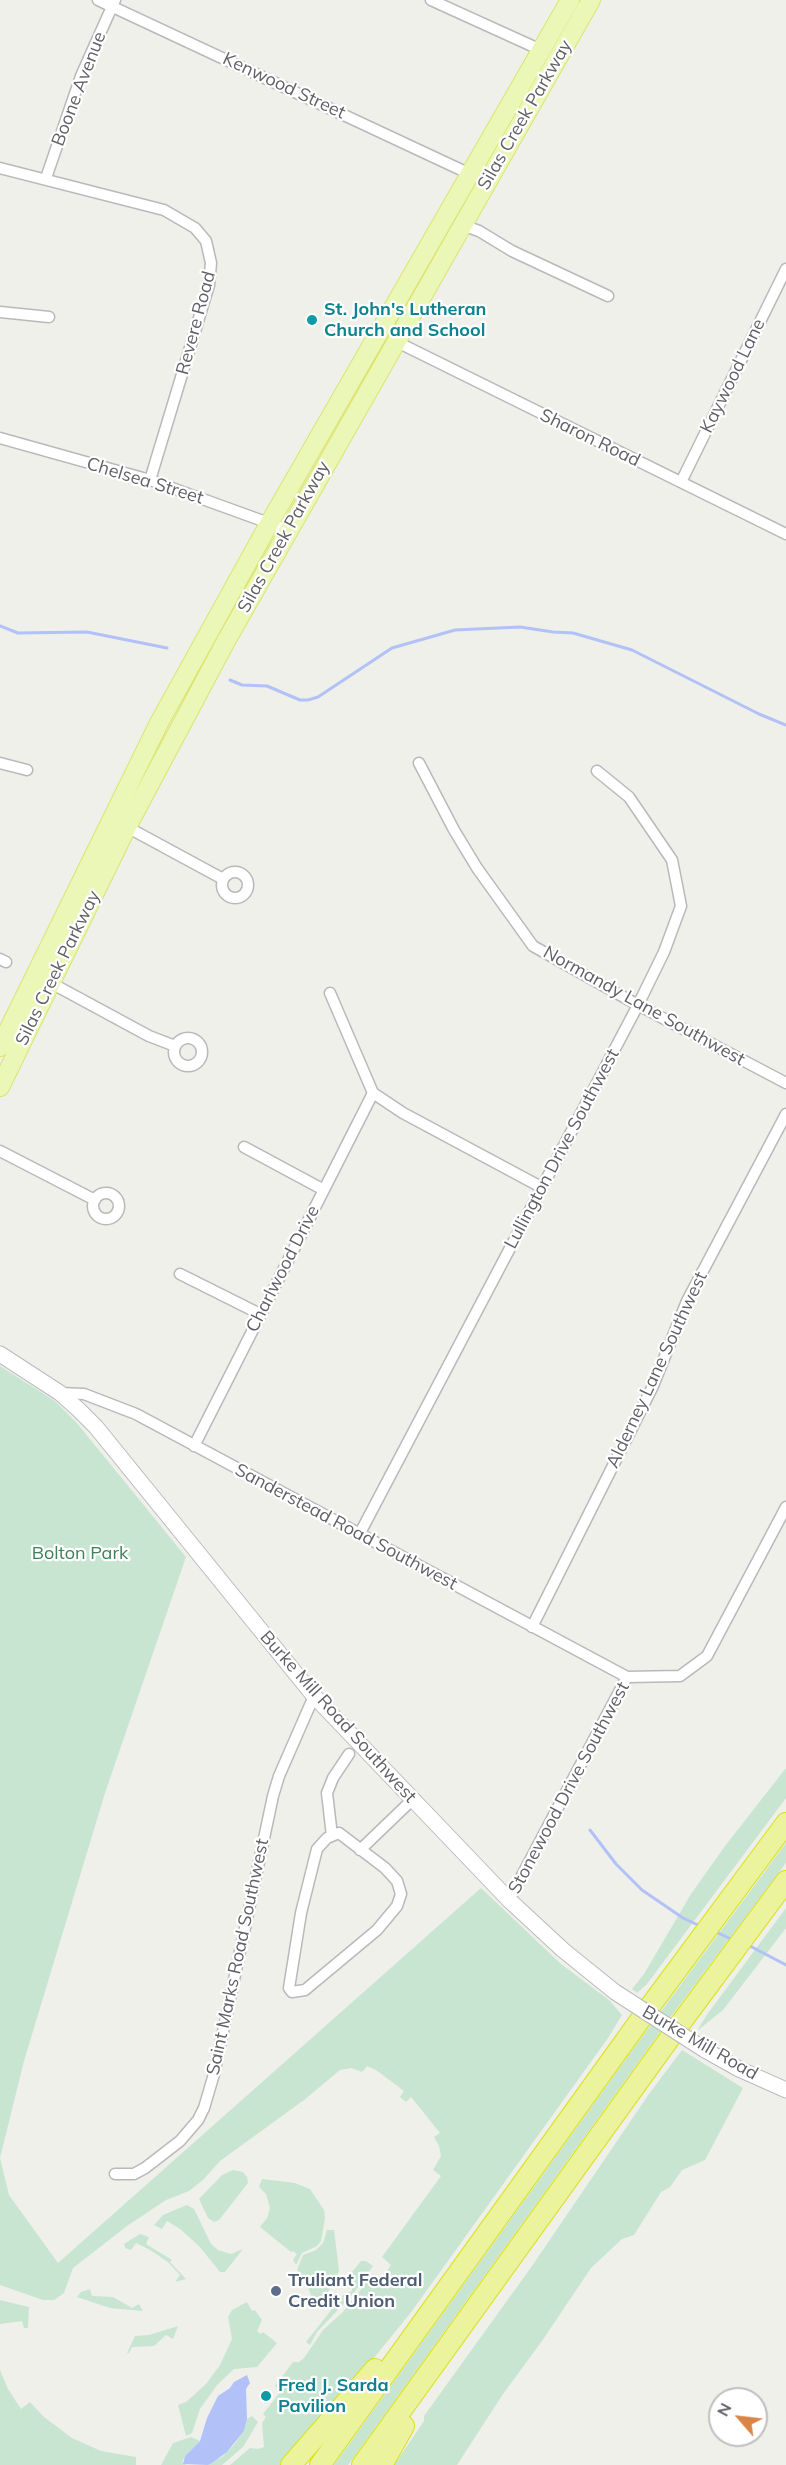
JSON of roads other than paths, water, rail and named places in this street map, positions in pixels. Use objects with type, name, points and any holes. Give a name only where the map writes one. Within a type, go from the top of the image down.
[{"type":"highway","points":[[320,2465],[648,2009],[786,1823]]},
{"type":"highway","points":[[362,2465],[677,2028],[786,1881]]},
{"type":"highway","points":[[291,2465],[470,2258]]},
{"type":"highway","points":[[382,2465],[452,2340]]},
{"type":"main road","name":"Silas Creek Parkway","points":[[0,1047],[160,721],[270,522],[570,0]]},
{"type":"main road","name":"Silas Creek Parkway","points":[[0,1087],[127,827],[288,530],[591,0]]},
{"type":"street","name":"Kenwood Street","points":[[98,0],[114,3],[470,174]]},
{"type":"street","points":[[431,0],[541,50]]},
{"type":"street","name":"Boone Avenue","points":[[46,178],[81,76],[114,3]]},
{"type":"street","name":"Revere Road","points":[[0,168],[164,210],[195,228],[206,241],[212,272],[209,285],[150,480]]},
{"type":"street","points":[[462,225],[479,231],[512,251],[608,296]]},
{"type":"street","name":"Kaywood Lane","points":[[681,482],[786,269]]},
{"type":"street","points":[[0,312],[49,317]]},
{"type":"street","name":"Sharon Road","points":[[395,341],[786,534]]},
{"type":"street","name":"Chelsea Street","points":[[0,438],[150,480],[288,530]]},
{"type":"street","points":[[0,763],[27,770]]},
{"type":"street","name":"Normandy Lane Southwest","points":[[419,763],[477,868],[533,946],[638,1005],[786,1083]]},
{"type":"street","name":"Lullington Drive Southwest","points":[[359,1535],[638,1005],[664,952],[681,906],[672,860],[629,797],[597,771]]},
{"type":"street","points":[[127,827],[223,879]]},
{"type":"street","points":[[51,983],[148,1036],[175,1046]]},
{"type":"street","points":[[330,993],[373,1093],[403,1113],[542,1187]]},
{"type":"street","name":"Charlwood Drive","points":[[194,1446],[373,1093]]},
{"type":"street","name":"Alderney Lane Southwest","points":[[532,1627],[653,1386],[687,1301],[786,1114]]},
{"type":"street","points":[[244,1147],[324,1190]]},
{"type":"street","points":[[0,1151],[95,1200]]},
{"type":"street","points":[[180,1274],[260,1314]]},
{"type":"street","name":"Burke Mill Road Southwest","points":[[0,1354],[60,1393],[96,1427],[314,1696],[411,1801],[509,1900],[563,1950],[615,1992]]},
{"type":"street","name":"Sanderstead Road Southwest","points":[[60,1393],[84,1394],[112,1403],[141,1417],[627,1677]]},
{"type":"street","name":"Stonewood Drive Southwest","points":[[509,1900],[627,1677],[680,1676],[707,1656],[786,1507]]},
{"type":"street","name":"Saint Marks Road Southwest","points":[[115,2174],[134,2174],[145,2168],[180,2141],[194,2125],[204,2108],[214,2074],[273,1796],[279,1776],[314,1696]]},
{"type":"street","points":[[332,1836],[327,1793],[333,1778],[349,1754]]},
{"type":"street","points":[[360,1850],[411,1801]]},
{"type":"street","points":[[339,1833],[385,1868],[396,1881],[401,1894],[398,1906],[377,1930],[330,1971],[305,1990],[292,1992],[289,1988],[301,1913],[317,1849],[332,1836],[339,1833]]},
{"type":"street","name":"Burke Mill Road","points":[[615,1992],[705,2050],[739,2069],[786,2090]]},
{"type":"water","points":[[247,2375],[250,2383],[246,2389],[247,2419],[244,2431],[227,2452],[212,2463],[208,2465],[183,2464],[185,2456],[200,2441],[207,2418],[218,2396],[230,2388],[234,2382]]},
{"type":"waterway","points":[[0,626],[18,633],[87,632],[167,648]]},
{"type":"waterway","points":[[230,680],[242,685],[267,686],[300,700],[308,700],[318,697],[392,648],[455,630],[520,627],[573,633],[632,650],[759,714],[786,725]]},
{"type":"waterway","points":[[590,1830],[616,1864],[642,1890],[683,1918],[700,1926]]},
{"type":"waterway","points":[[714,1931],[733,1940]]},
{"type":"waterway","points":[[748,1945],[786,1965]]},
{"type":"place","name":"St. John's Lutheran Church and School","points":[[312,320]]},
{"type":"place","name":"Truliant Federal Credit Union","points":[[276,2291]]},
{"type":"place","name":"Fred J. Sarda Pavilion","points":[[266,2396]]},
{"type":"park label","name":"Bolton Park","points":[[80,1554]]}]
